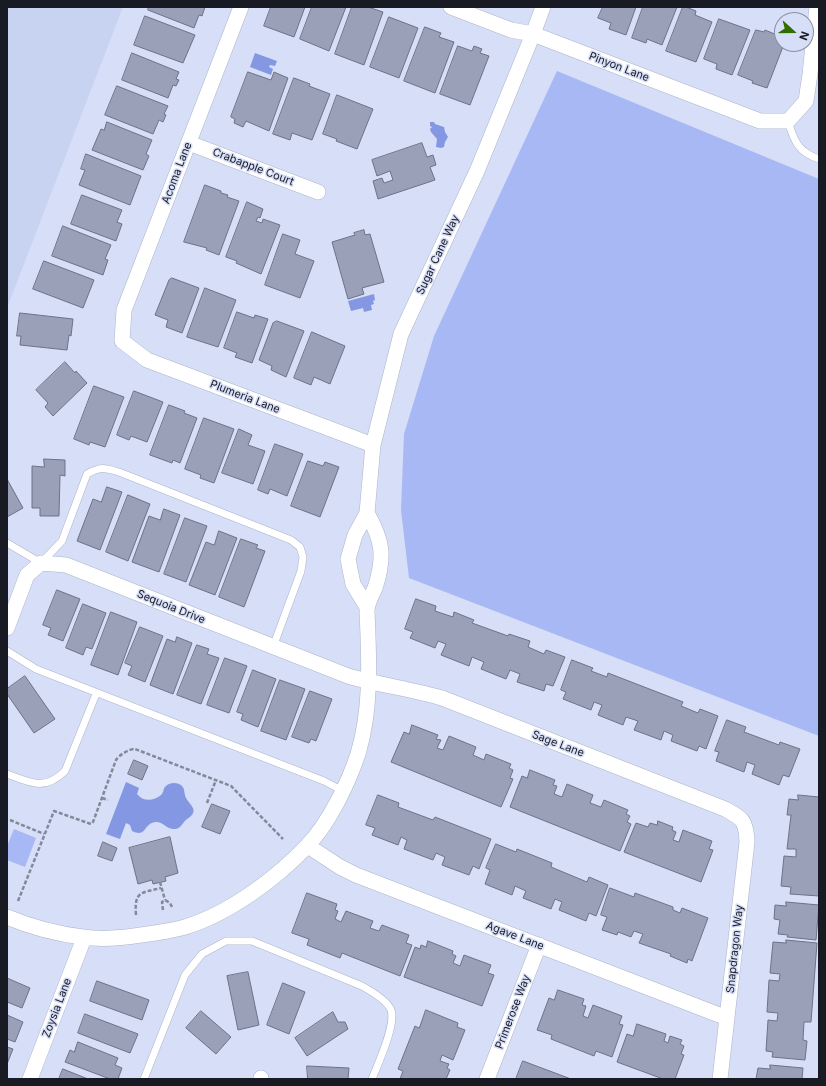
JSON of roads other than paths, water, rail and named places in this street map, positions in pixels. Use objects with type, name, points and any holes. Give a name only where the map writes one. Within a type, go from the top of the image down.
[{"type":"street","name":"Acoma Lane","points":[[122,341],[124,310],[241,7]]},
{"type":"street","name":"Pinyon Lane","points":[[451,7],[511,30],[533,34],[760,121],[788,121]]},
{"type":"street","name":"Sugar Cane Way","points":[[367,607],[353,584],[348,559],[355,535],[367,513],[373,445],[401,334],[477,171],[543,7]]},
{"type":"street","points":[[788,121],[806,101],[817,7]]},
{"type":"street","name":"Crabapple Court","points":[[189,143],[318,192]]},
{"type":"street","name":"Plumeria Lane","points":[[122,341],[147,360],[373,445]]},
{"type":"street","name":"Sugar Cane Way","points":[[7,917],[56,933],[84,938],[126,937],[185,927],[231,906],[254,891],[279,872],[308,846],[331,813],[343,791],[358,752],[364,729],[369,682],[367,607],[376,584],[382,561],[378,535],[367,513]]},
{"type":"street","points":[[7,628],[27,575],[41,563]]},
{"type":"street","name":"Sequoia Drive","points":[[41,563],[66,565],[348,676],[369,682]]},
{"type":"street","name":"Sage Lane","points":[[369,682],[412,690],[442,698],[725,809],[742,820]]},
{"type":"street","name":"Snapdragon Way","points":[[720,1079],[747,842],[746,829],[742,820]]},
{"type":"street","name":"Agave Lane","points":[[308,846],[340,867],[356,875],[727,1018]]},
{"type":"street","name":"Zoysia Lane","points":[[30,1079],[84,938]]},
{"type":"street","name":"Primerose Way","points":[[487,1079],[539,945]]},
{"type":"lane","points":[[788,121],[792,134],[799,147],[819,159]]},
{"type":"lane","points":[[7,543],[41,563],[62,541],[88,474],[96,469],[106,468],[119,472],[291,540],[300,547],[303,557],[301,571],[273,647]]},
{"type":"lane","points":[[7,651],[36,670],[317,779],[343,791]]},
{"type":"lane","points":[[7,774],[36,783],[46,784],[58,778],[66,771],[96,694]]},
{"type":"lane","points":[[144,1079],[185,975],[202,954],[226,941],[252,942],[362,986],[379,996],[391,1010],[391,1029],[372,1079]]}]
